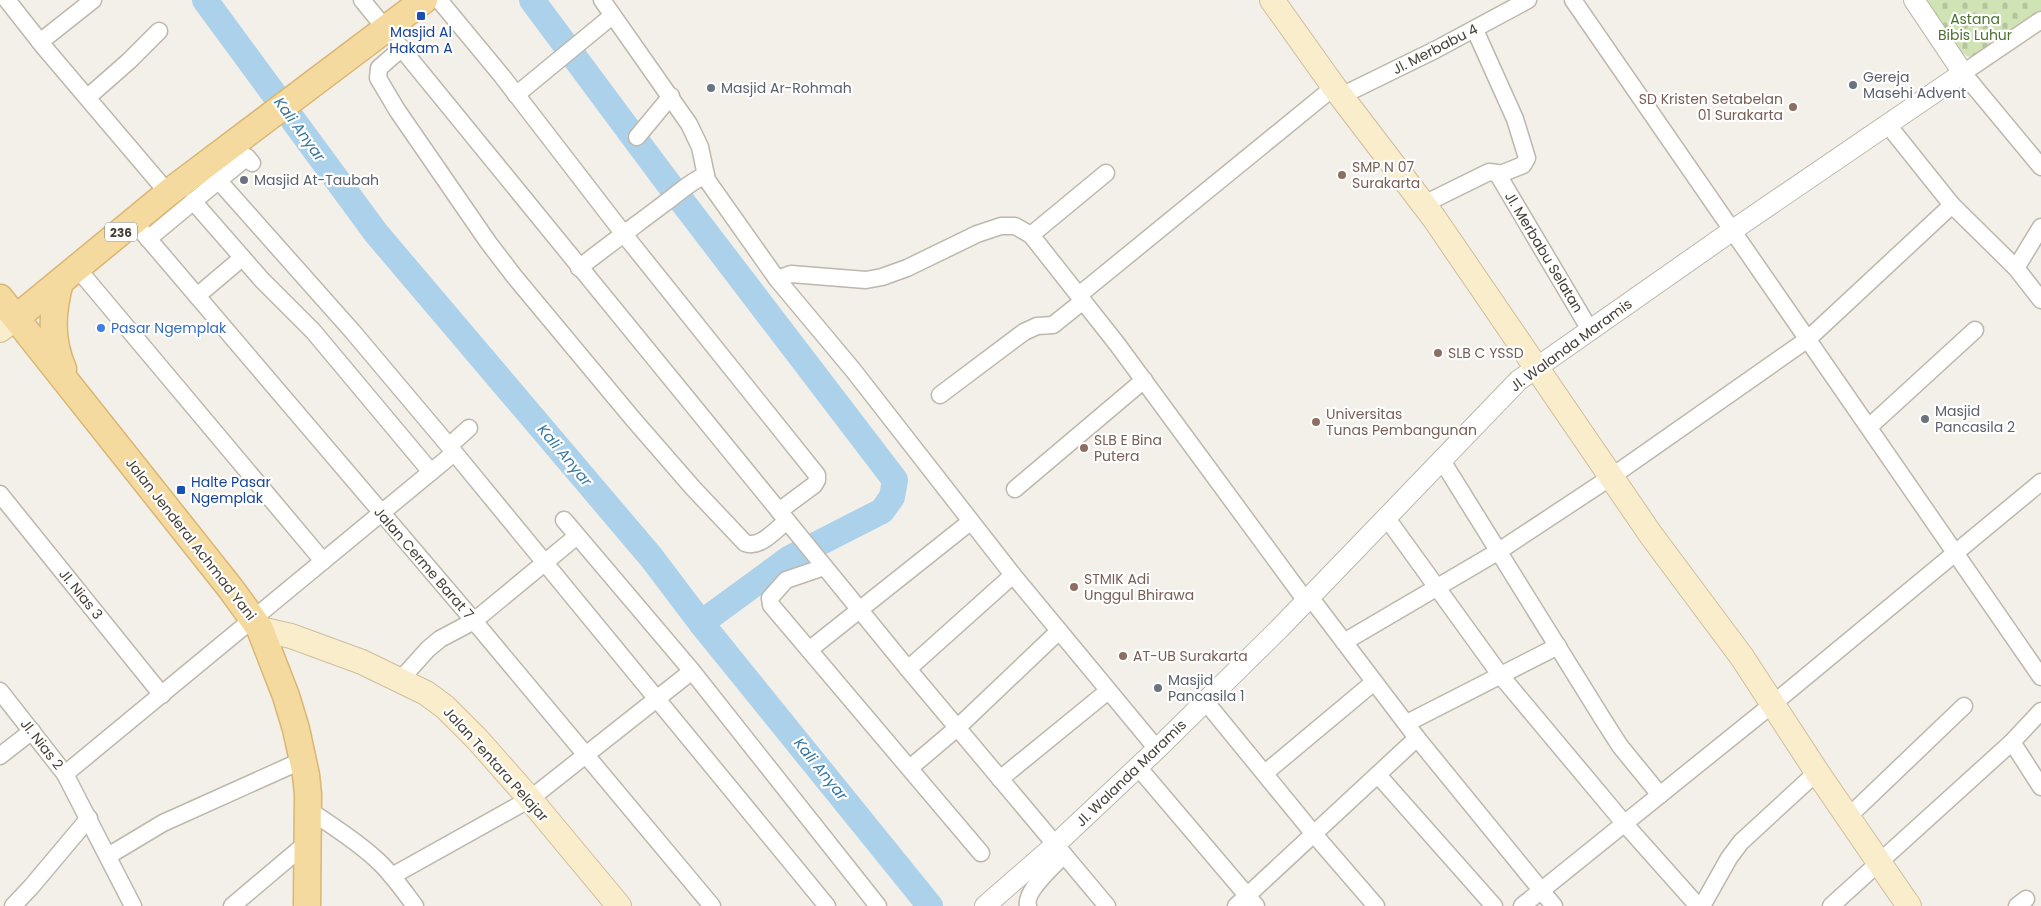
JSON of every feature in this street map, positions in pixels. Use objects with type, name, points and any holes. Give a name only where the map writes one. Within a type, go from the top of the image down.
[{"type":"main road","name":"236","points":[[8,324],[68,275],[141,230],[168,193],[424,0]]},
{"type":"main road","points":[[1272,0],[1338,92],[1424,204],[1651,535],[1774,703],[1817,772],[1909,906]]},
{"type":"main road","points":[[68,275],[54,310],[53,333],[58,356],[72,388]]},
{"type":"main road","name":"Jalan Jenderal Achmad Yani","points":[[0,298],[8,324],[72,388],[257,624],[286,696],[306,775],[309,810],[307,906]]},
{"type":"main road","name":"Jalan Tentara Pelajar","points":[[257,624],[324,647],[401,679],[426,692],[452,713],[530,799],[619,906]]},
{"type":"street","points":[[7,0],[40,42],[168,193]]},
{"type":"street","points":[[40,42],[93,0]]},
{"type":"street","points":[[362,0],[578,268],[859,610],[1107,906]]},
{"type":"street","points":[[402,48],[379,68],[378,78],[397,110],[488,242],[540,308],[681,474],[744,543],[754,545],[761,542],[787,521],[814,485],[817,480],[816,475],[439,0]]},
{"type":"street","points":[[602,0],[671,96],[696,137],[711,187],[777,280],[853,370],[1013,575],[1158,749]]},
{"type":"street","name":"Jl. Merbabu 4","points":[[940,395],[1024,332],[1037,326],[1053,325],[1081,298],[1338,92],[1475,30],[1528,0]]},
{"type":"street","points":[[1573,0],[2041,677]]},
{"type":"street","points":[[1914,0],[1963,74],[2041,167]]},
{"type":"street","points":[[516,95],[612,16]]},
{"type":"street","points":[[1963,74],[2041,20]]},
{"type":"street","name":"Jl. Merbabu Selatan","points":[[1475,30],[1515,119],[1527,158],[1523,165],[1498,175]]},
{"type":"street","points":[[88,97],[129,61],[159,31]]},
{"type":"street","name":"Jl. Walanda Maramis","points":[[986,906],[1035,862],[1059,850],[1138,767],[1308,599],[1507,391],[1536,368],[1733,230],[1963,74]]},
{"type":"street","points":[[637,136],[671,96]]},
{"type":"street","points":[[1888,125],[1952,205],[2016,268],[2041,300]]},
{"type":"street","points":[[141,230],[192,201],[247,157],[252,163]]},
{"type":"street","name":"Jl. Merbabu Selatan","points":[[1424,204],[1489,172],[1495,172],[1590,330]]},
{"type":"street","points":[[1031,235],[1106,173]]},
{"type":"street","points":[[578,268],[694,180],[706,175]]},
{"type":"street","points":[[218,180],[353,332],[451,449],[826,906]]},
{"type":"street","points":[[192,201],[242,258],[309,327],[431,472]]},
{"type":"street","points":[[1344,642],[1498,551],[1611,477],[1808,339],[1952,205]]},
{"type":"street","points":[[777,280],[791,274],[866,280],[882,277],[907,268],[977,234],[1001,226],[1015,226],[1031,235],[1144,380],[1308,599],[1554,906]]},
{"type":"street","points":[[2016,268],[2041,227]]},
{"type":"street","name":"Jalan Cerme Barat 7","points":[[141,230],[474,621],[712,906]]},
{"type":"street","points":[[197,296],[242,258]]},
{"type":"street","points":[[68,275],[323,562]]},
{"type":"street","points":[[1869,426],[1975,330]]},
{"type":"street","points":[[1015,489],[1144,380]]},
{"type":"street","points":[[65,774],[162,695],[257,624],[323,562],[431,472],[469,428]]},
{"type":"street","points":[[1441,459],[1620,746],[1660,795]]},
{"type":"street","points":[[1522,906],[1774,703],[2041,482]]},
{"type":"street","name":"Jl. Nias 3","points":[[0,494],[162,695]]},
{"type":"street","points":[[1386,517],[1500,676],[1624,823],[1698,906]]},
{"type":"street","points":[[564,520],[692,671],[878,906]]},
{"type":"street","points":[[809,650],[970,522]]},
{"type":"street","points":[[401,679],[428,648],[440,639],[474,621],[577,536]]},
{"type":"street","points":[[820,562],[786,580],[769,600],[809,650],[911,767],[981,853]]},
{"type":"street","points":[[908,669],[1013,575]]},
{"type":"street","points":[[911,767],[957,728],[1059,631]]},
{"type":"street","points":[[1407,723],[1558,646]]},
{"type":"street","points":[[392,876],[530,799],[692,671]]},
{"type":"street","points":[[1265,773],[1374,682]]},
{"type":"street","name":"Jl. Nias 2","points":[[0,691],[65,774],[133,906]]},
{"type":"street","points":[[1000,779],[1108,691]]},
{"type":"street","points":[[1205,701],[1313,833],[1376,906]]},
{"type":"street","points":[[1848,817],[1964,706]]},
{"type":"street","points":[[1831,906],[2012,742],[2041,711]]},
{"type":"street","points":[[0,756],[32,731]]},
{"type":"street","points":[[1138,767],[1246,902],[1313,833],[1418,738]]},
{"type":"street","points":[[2012,742],[2041,787]]},
{"type":"street","points":[[108,856],[163,822],[303,760]]},
{"type":"street","points":[[1702,906],[1729,858],[1741,842],[1817,772]]},
{"type":"street","points":[[1378,775],[1494,906]]},
{"type":"street","points":[[309,810],[361,846],[392,876],[415,906]]},
{"type":"street","points":[[13,906],[31,888],[89,818]]},
{"type":"street","points":[[232,906],[309,841]]},
{"type":"street","points":[[1028,906],[1029,896],[1059,850]]},
{"type":"green space","name":"Astana Bibis Luhur","points":[[1925,0],[2041,0],[2041,13],[1975,58],[1965,55],[1958,48]]},
{"type":"waterway","name":"Kali Anyar","points":[[205,0],[376,233],[651,557],[701,623],[930,906]]},
{"type":"waterway","points":[[532,0],[662,175],[895,480],[892,497],[882,511],[790,558],[701,623]]},
{"type":"place","name":"Masjid Al Hakam A","points":[[421,16]]},
{"type":"place","name":"Gereja Masehi Advent","points":[[1853,85]]},
{"type":"place","name":"Masjid Ar-Rohmah","points":[[711,88]]},
{"type":"place","name":"SD Kristen Setabelan 01 Surakarta","points":[[1793,107]]},
{"type":"place","name":"SMP N 07 Surakarta","points":[[1342,175]]},
{"type":"place","name":"Masjid At-Taubah","points":[[244,180]]},
{"type":"place","name":"Pasar Ngemplak","points":[[101,328]]},
{"type":"place","name":"SLB C YSSD","points":[[1438,353]]},
{"type":"place","name":"Masjid Pancasila 2","points":[[1925,419]]},
{"type":"place","name":"Universitas Tunas Pembangunan","points":[[1316,422]]},
{"type":"place","name":"SLB E Bina Putera","points":[[1084,448]]},
{"type":"place","name":"Halte Pasar Ngemplak","points":[[181,490]]},
{"type":"place","name":"STMIK Adi Unggul Bhirawa","points":[[1074,587]]},
{"type":"place","name":"AT-UB Surakarta","points":[[1123,656]]},
{"type":"place","name":"Masjid Pancasila 1","points":[[1158,688]]}]
